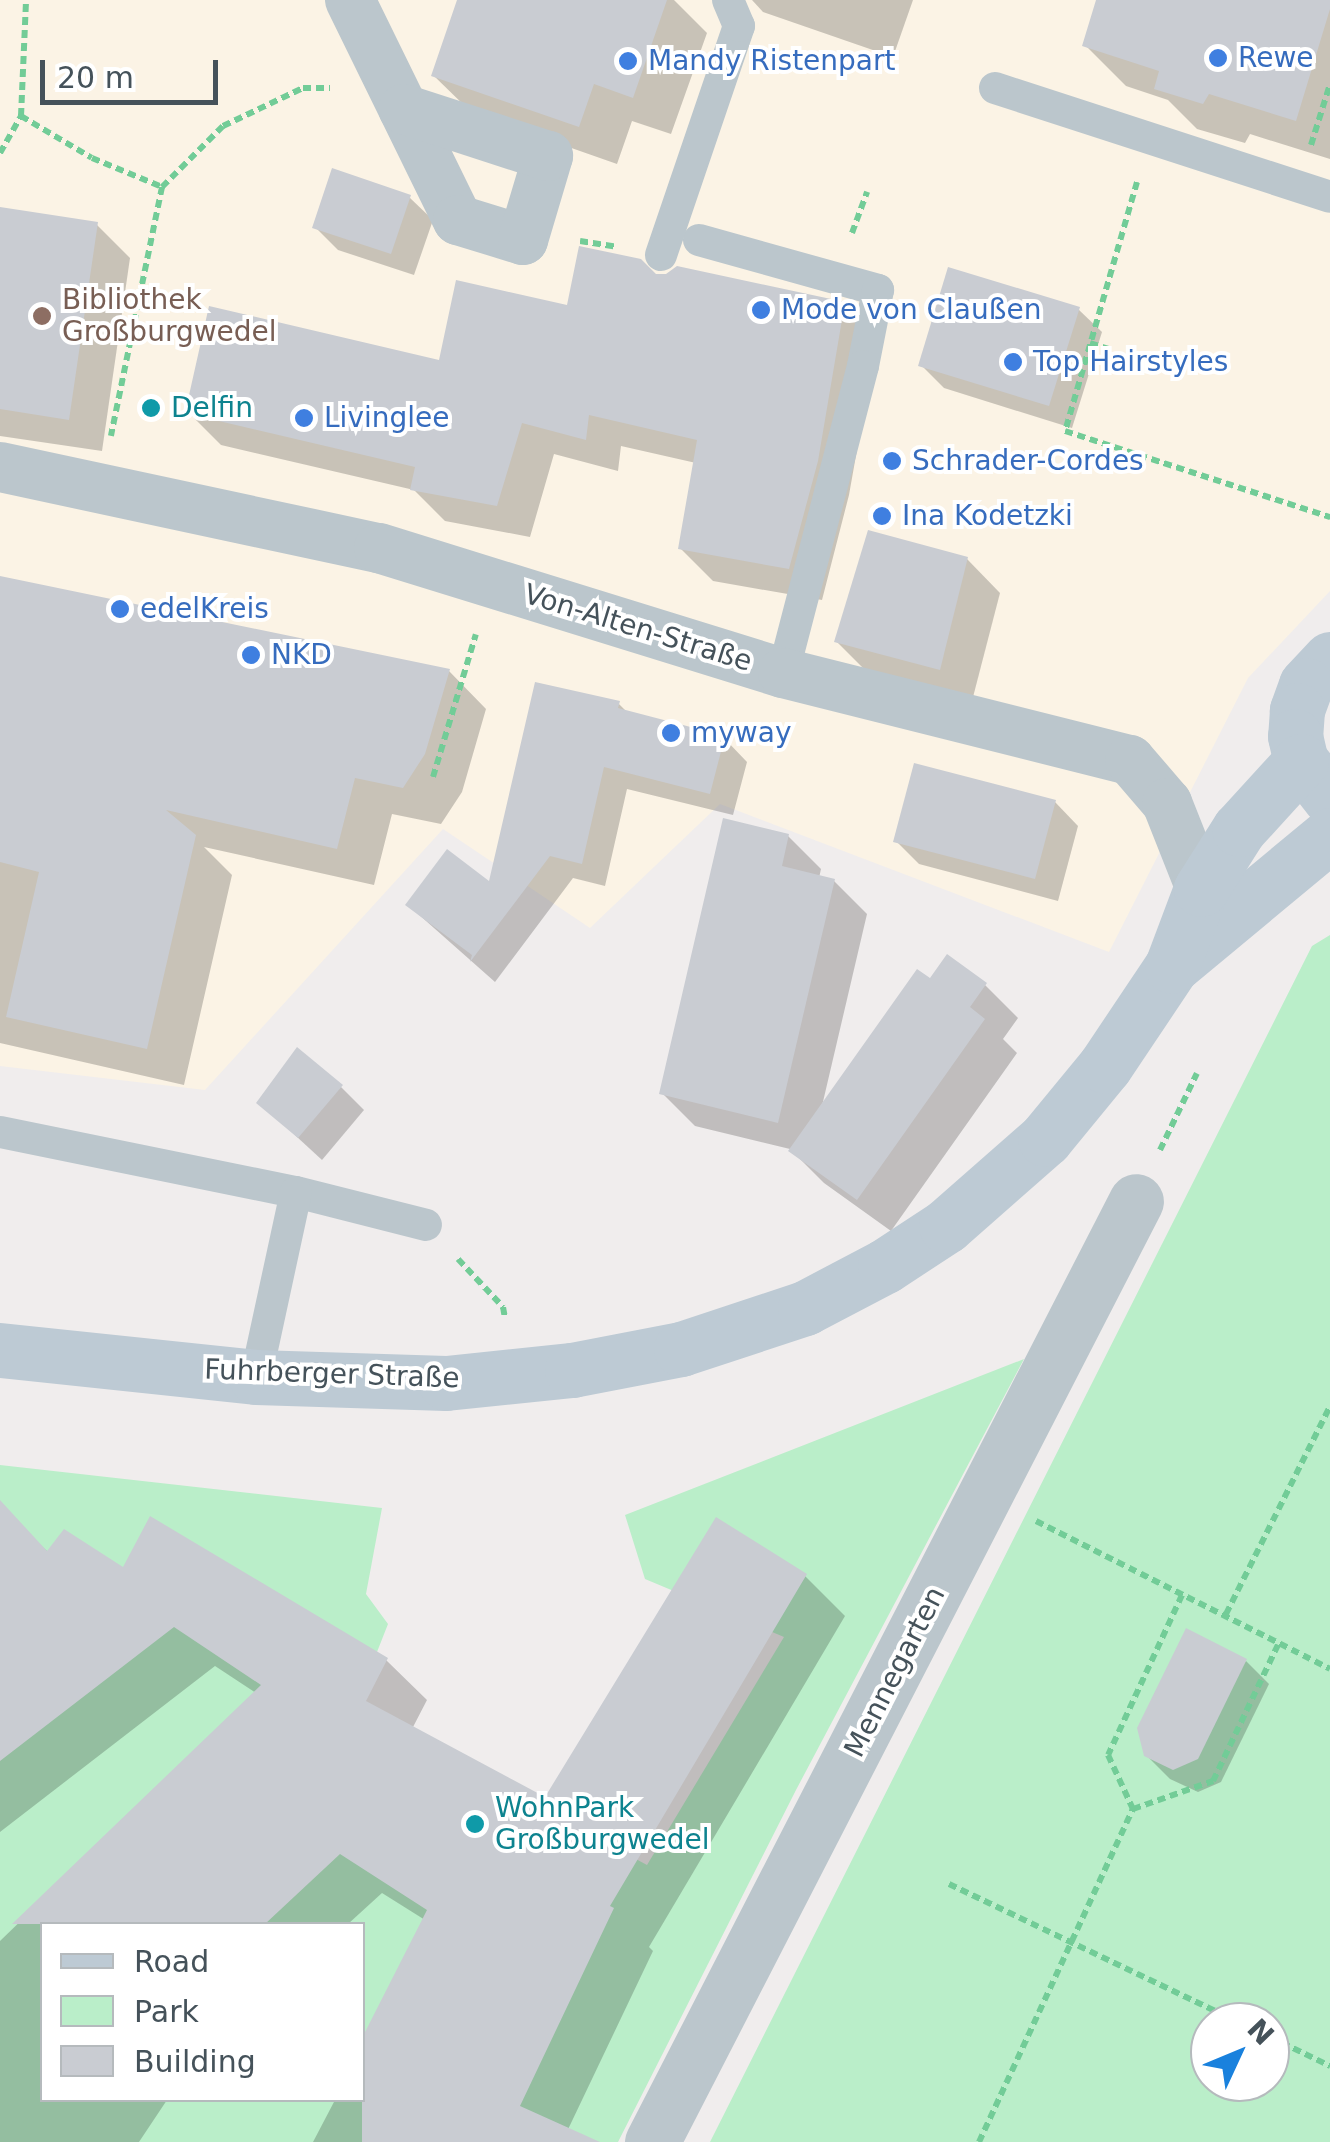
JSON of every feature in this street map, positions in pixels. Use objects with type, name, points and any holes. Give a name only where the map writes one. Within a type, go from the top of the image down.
[{"type":"main road","points":[[1316,780],[1295,736],[1297,710],[1306,685],[1330,659]]},
{"type":"main road","name":"Fuhrberger Straße","points":[[0,1350],[256,1377],[446,1383],[572,1370],[681,1349],[805,1308],[885,1266],[946,1226],[1045,1138],[1105,1066],[1172,966],[1201,889],[1239,829],[1316,780]]},
{"type":"main road","name":"Fuhrberger Straße","points":[[1172,966],[1330,835]]},
{"type":"street","points":[[350,0],[397,97],[458,220],[523,240],[548,156],[397,97]]},
{"type":"street","name":"Von-Alten-Straße","points":[[0,467],[379,548],[784,673],[1130,760],[1167,803],[1201,889]]},
{"type":"street","name":"Mennegarten","points":[[652,2142],[1136,1201]]},
{"type":"lane","points":[[661,255],[739,26],[728,0]]},
{"type":"lane","points":[[996,88],[1330,196]]},
{"type":"lane","points":[[699,240],[878,290],[863,366],[784,673]]},
{"type":"lane","points":[[0,1132],[296,1192],[426,1225]]},
{"type":"lane","points":[[256,1377],[296,1192]]},
{"type":"path","points":[[0,154],[21,116],[26,0]]},
{"type":"path","points":[[1298,186],[1330,84]]},
{"type":"path","points":[[100,486],[162,187],[223,126],[303,88],[397,97]]},
{"type":"path","points":[[21,116],[92,158],[162,187]]},
{"type":"path","points":[[1150,138],[1064,431],[1330,517]]},
{"type":"path","points":[[525,232],[661,255]]},
{"type":"path","points":[[1090,343],[1114,351]]},
{"type":"path","points":[[433,776],[492,584]]},
{"type":"path","points":[[1136,1201],[1197,1073]]},
{"type":"path","points":[[426,1225],[503,1307],[516,1375]]},
{"type":"path","points":[[1226,1614],[1330,1406]]},
{"type":"path","points":[[986,1496],[1330,1669]]},
{"type":"path","points":[[1133,1809],[1108,1754],[1182,1595]]},
{"type":"path","points":[[979,2142],[1133,1809],[1212,1782],[1278,1645]]},
{"type":"path","points":[[949,1884],[1196,2002]]},
{"type":"path","points":[[1290,2047],[1330,2066]]},
{"type":"shaded area","points":[[0,0],[1330,0],[1330,591],[1248,678],[1109,952],[720,804],[590,928],[443,829],[205,1090],[0,1066]]},
{"type":"green space","points":[[1330,935],[1330,2142],[710,2142],[1312,946]]},
{"type":"green space","points":[[1024,1359],[796,1790],[618,2142],[0,2142],[0,1465],[382,1508],[366,1594],[388,1624],[355,1708],[647,1865],[784,1637],[645,1579],[625,1515]]},
{"type":"building","points":[[457,0],[667,0],[633,98],[594,84],[579,127],[431,76]]},
{"type":"building","name":"Rewe","points":[[1096,0],[1330,0],[1330,9],[1296,121],[1209,94],[1203,104],[1154,89],[1159,71],[1082,46]]},
{"type":"building","points":[[332,168],[411,195],[391,254],[312,228]]},
{"type":"building","name":"Bibliothek Großburgwedel","points":[[0,207],[98,222],[69,420],[0,409]]},
{"type":"building","points":[[579,246],[641,259],[656,274],[666,274],[677,266],[845,302],[818,461],[789,569],[678,549],[697,440],[589,415],[586,440],[522,423],[497,506],[410,490],[415,467],[185,413],[209,306],[439,360],[456,280],[567,305]]},
{"type":"building","points":[[948,267],[1080,307],[1049,406],[918,366]]},
{"type":"building","points":[[868,530],[968,557],[940,670],[834,642]]},
{"type":"building","points":[[0,576],[450,669],[425,754],[403,788],[355,778],[337,849],[166,810],[196,835],[147,1049],[6,1017],[39,872],[0,862]]},
{"type":"building","points":[[535,682],[620,701],[618,708],[725,736],[710,794],[604,767],[582,864],[550,856],[470,962],[472,955],[405,905],[447,849],[489,881]]},
{"type":"building","points":[[914,763],[1056,800],[1035,879],[893,842]]},
{"type":"building","points":[[723,818],[789,834],[782,866],[835,879],[778,1123],[659,1094]]},
{"type":"building","points":[[947,954],[987,983],[970,1007],[985,1019],[857,1200],[788,1151],[917,969],[930,978]]},
{"type":"building","points":[[297,1047],[343,1085],[298,1138],[256,1103]]},
{"type":"building","name":"WohnPark Großburgwedel","points":[[0,1500],[47,1551],[64,1529],[123,1567],[150,1516],[388,1658],[366,1701],[545,1797],[716,1517],[807,1574],[610,1906],[614,1908],[520,2106],[600,2142],[362,2142],[365,2032],[427,1910],[340,1854],[267,1922],[12,1924],[261,1685],[174,1627],[0,1761]]},
{"type":"building","points":[[1186,1628],[1247,1659],[1198,1759],[1173,1770],[1144,1756],[1137,1728]]},
{"type":"place","name":"Rewe","points":[[1218,58]]},
{"type":"place","name":"Mandy Ristenpart","points":[[628,61]]},
{"type":"place","name":"Mode von Claußen","points":[[761,310]]},
{"type":"place","name":"Bibliothek Großburgwedel","points":[[42,316]]},
{"type":"place","name":"Top Hairstyles","points":[[1013,362]]},
{"type":"place","name":"Delfin","points":[[151,408]]},
{"type":"place","name":"Livinglee","points":[[304,418]]},
{"type":"place","name":"Schrader-Cordes","points":[[892,461]]},
{"type":"place","name":"Ina Kodetzki","points":[[882,516]]},
{"type":"place","name":"edelKreis","points":[[120,609]]},
{"type":"place","name":"NKD","points":[[251,655]]},
{"type":"place","name":"myway","points":[[671,733]]},
{"type":"place","name":"WohnPark Großburgwedel","points":[[475,1824]]}]
